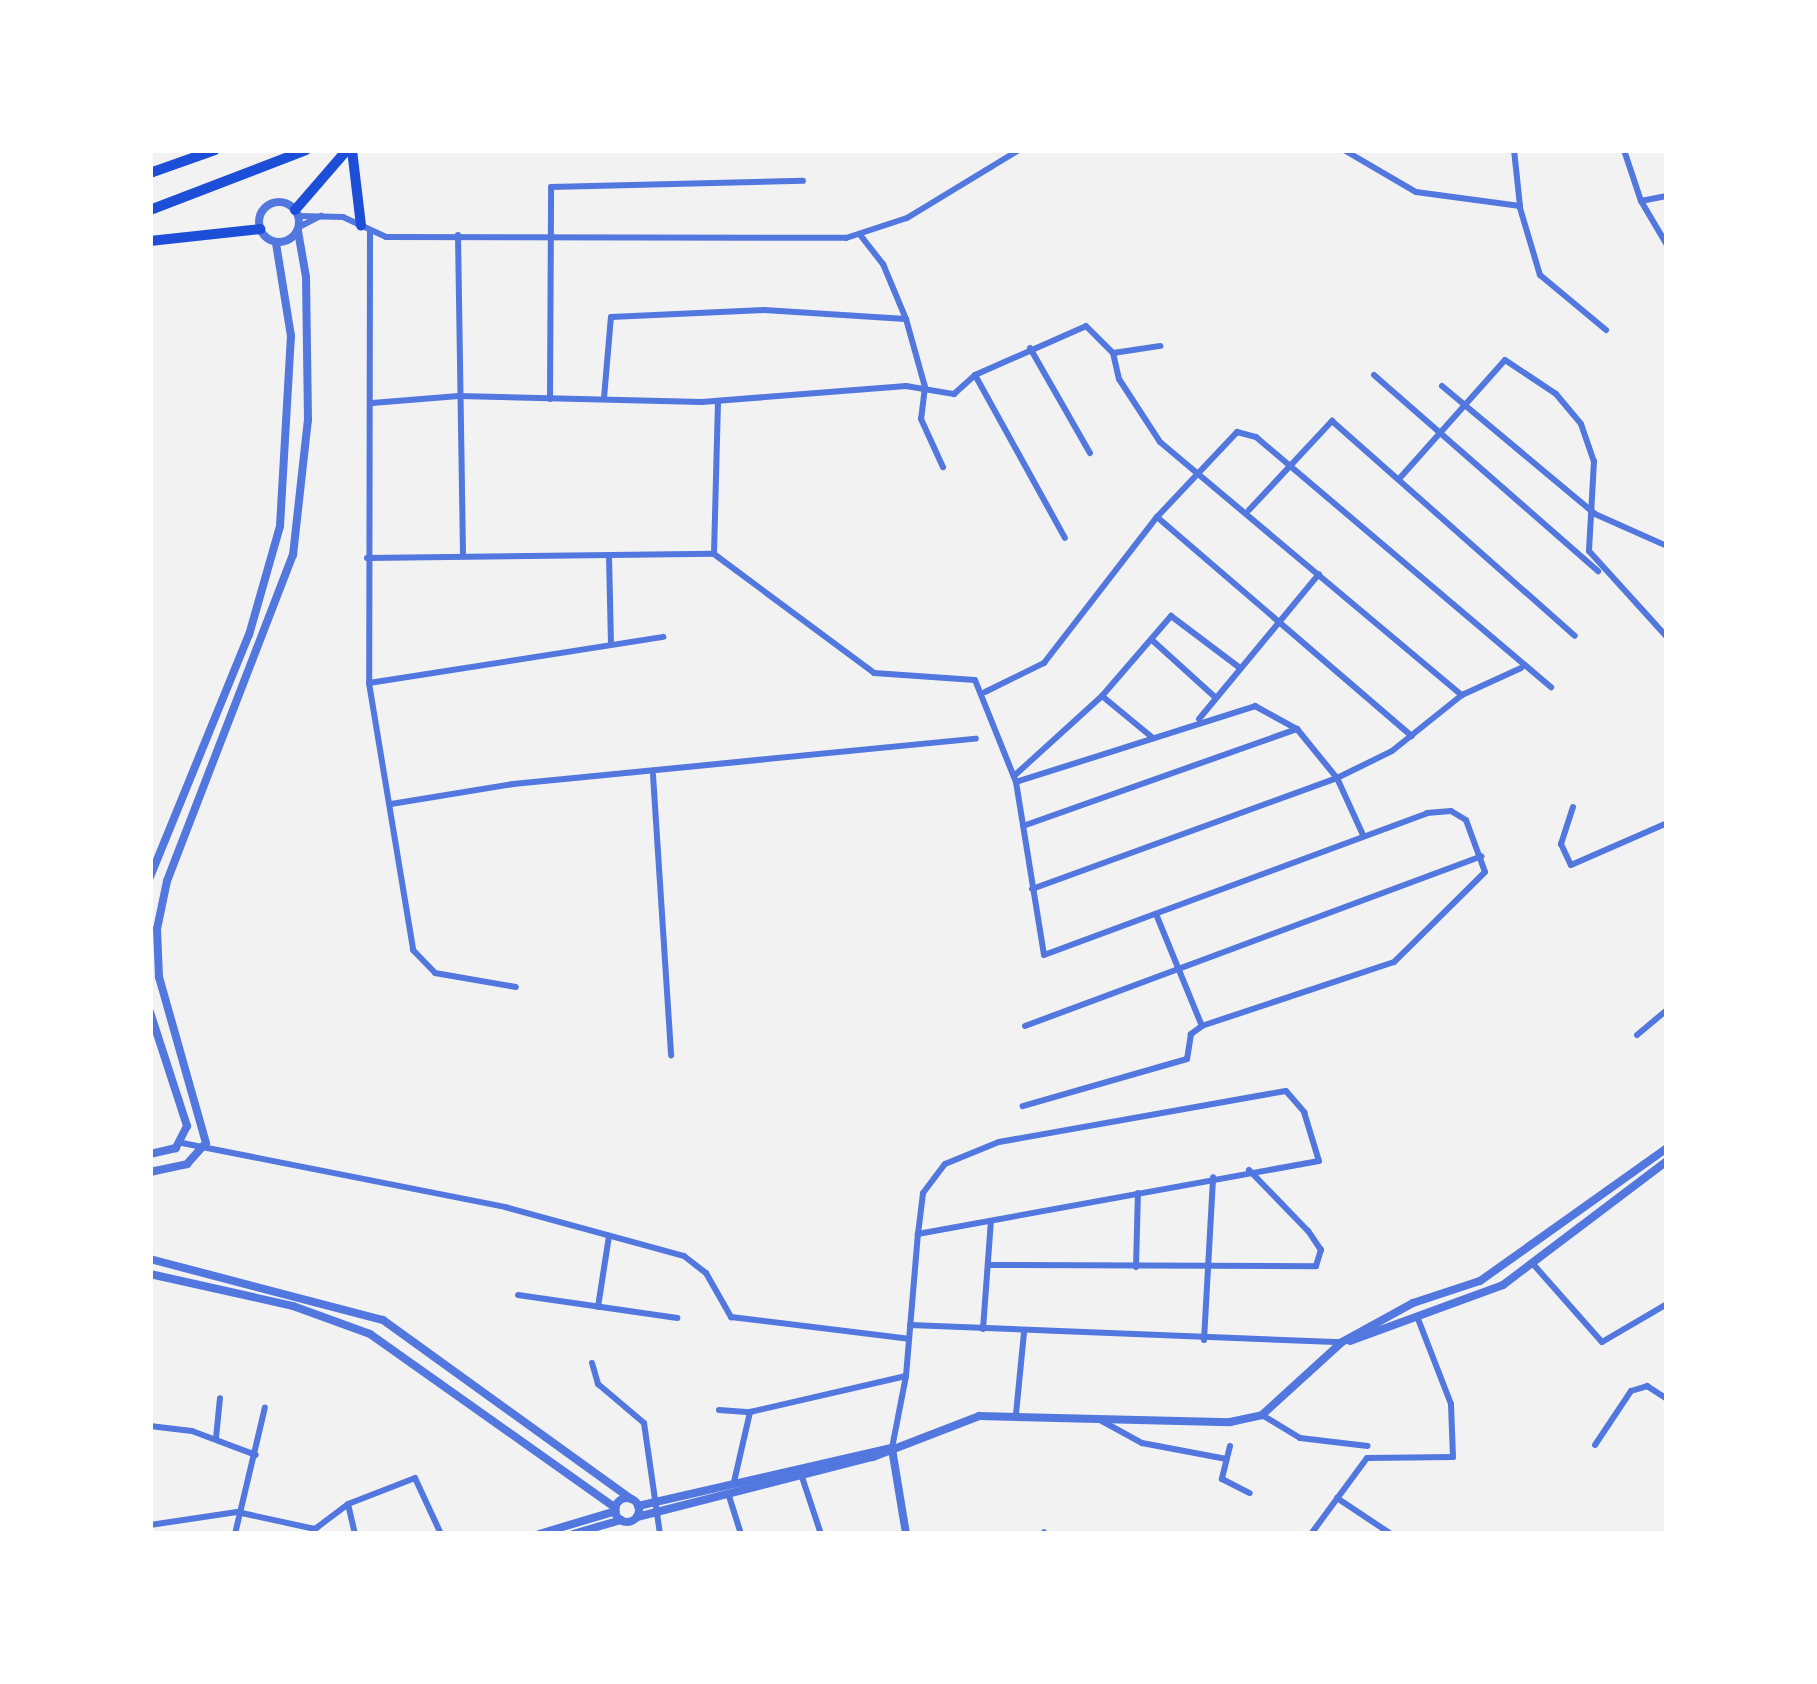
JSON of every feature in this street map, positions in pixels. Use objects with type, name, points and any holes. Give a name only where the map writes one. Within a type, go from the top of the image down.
[{"type":"highway","points":[[150,173],[214,150]]},
{"type":"highway","points":[[150,210],[305,150]]},
{"type":"highway","points":[[297,212],[350,150]]},
{"type":"highway","points":[[350,150],[365,228]]},
{"type":"highway","points":[[150,241],[260,229]]},
{"type":"street","points":[[150,877],[254,622],[280,526],[292,336],[276,242],[260,229],[269,205],[365,228],[458,235],[861,236],[907,218],[1019,150]]},
{"type":"street","points":[[1344,150],[1416,193],[1520,206]]},
{"type":"street","points":[[1514,150],[1520,206],[1540,275],[1606,330]]},
{"type":"street","points":[[1624,150],[1641,201],[1667,245]]},
{"type":"street","points":[[550,399],[550,190],[562,184],[803,181]]},
{"type":"street","points":[[1641,201],[1667,196]]},
{"type":"street","points":[[150,1172],[187,1164],[204,1149],[206,1125],[159,977],[157,928],[167,881],[293,555],[308,420],[297,212]]},
{"type":"street","points":[[276,242],[325,215]]},
{"type":"street","points":[[365,228],[372,403],[369,683],[418,963],[516,987]]},
{"type":"street","points":[[458,235],[463,556]]},
{"type":"street","points":[[861,236],[906,319],[926,387],[920,389]]},
{"type":"street","points":[[604,400],[604,332],[611,317],[764,310],[906,319]]},
{"type":"street","points":[[372,403],[459,396],[718,401],[920,389],[954,394],[974,375],[1086,326],[1113,353],[1142,416],[1197,471],[1462,694]]},
{"type":"street","points":[[1113,353],[1160,346]]},
{"type":"street","points":[[1030,348],[1090,453]]},
{"type":"street","points":[[1399,478],[1505,360],[1556,394],[1582,424],[1594,461],[1589,551],[1614,585]]},
{"type":"street","points":[[974,375],[1064,538]]},
{"type":"street","points":[[1374,375],[1667,637]]},
{"type":"street","points":[[1442,386],[1594,514],[1667,546]]},
{"type":"street","points":[[920,389],[921,419],[943,467]]},
{"type":"street","points":[[714,554],[718,401]]},
{"type":"street","points":[[1249,511],[1332,421],[1574,636]]},
{"type":"street","points":[[985,692],[1044,663],[1156,517],[1237,432],[1256,436],[1521,668],[1551,687]]},
{"type":"street","points":[[1156,517],[1412,736]]},
{"type":"street","points":[[367,558],[714,554],[874,673],[965,678],[985,692],[1015,779],[1044,955],[1363,835],[1451,811],[1466,820],[1485,872],[1394,962],[1202,1026],[1191,1034],[1187,1059],[1023,1106]]},
{"type":"street","points":[[609,556],[611,644]]},
{"type":"street","points":[[1199,719],[1318,574]]},
{"type":"street","points":[[1015,779],[1102,696],[1176,615],[1240,668]]},
{"type":"street","points":[[369,683],[663,637]]},
{"type":"street","points":[[1152,640],[1217,698]]},
{"type":"street","points":[[1032,889],[1337,778],[1412,736],[1462,694],[1521,668]]},
{"type":"street","points":[[1102,696],[1153,738]]},
{"type":"street","points":[[1015,779],[1153,738],[1199,719],[1255,706],[1297,729],[1337,778],[1363,835]]},
{"type":"street","points":[[1023,826],[1297,729]]},
{"type":"street","points":[[391,804],[513,784],[653,775],[976,739]]},
{"type":"street","points":[[653,775],[671,1055]]},
{"type":"street","points":[[1573,807],[1561,844],[1571,866],[1667,823]]},
{"type":"street","points":[[1025,1026],[1480,856]]},
{"type":"street","points":[[1156,914],[1202,1026]]},
{"type":"street","points":[[1637,1035],[1667,1010]]},
{"type":"street","points":[[150,1012],[186,1120],[182,1143]]},
{"type":"street","points":[[906,1534],[892,1448],[906,1376],[918,1234],[923,1192],[935,1174],[999,1142],[1292,1093],[1319,1161],[1249,1170],[918,1234]]},
{"type":"street","points":[[150,1154],[182,1143],[505,1207],[684,1256],[706,1274],[731,1317],[909,1339]]},
{"type":"street","points":[[150,1259],[382,1320],[634,1502],[651,1509],[802,1477],[979,1416],[1092,1415],[1230,1422],[1262,1415],[1342,1342],[1413,1304],[1480,1281],[1667,1148]]},
{"type":"street","points":[[910,1325],[1342,1342],[1418,1319],[1503,1285],[1667,1161]]},
{"type":"street","points":[[988,1265],[1316,1266],[1322,1260],[1308,1231],[1249,1170]]},
{"type":"street","points":[[1204,1340],[1214,1178]]},
{"type":"street","points":[[1136,1267],[1138,1192]]},
{"type":"street","points":[[983,1328],[991,1221]]},
{"type":"street","points":[[598,1307],[608,1236]]},
{"type":"street","points":[[1533,1264],[1602,1342],[1667,1304]]},
{"type":"street","points":[[150,1274],[293,1306],[370,1334],[618,1513],[637,1517],[734,1482],[892,1448]]},
{"type":"street","points":[[518,1295],[677,1318]]},
{"type":"street","points":[[1311,1534],[1367,1458],[1453,1457],[1451,1403],[1418,1319]]},
{"type":"street","points":[[1016,1414],[1024,1332]]},
{"type":"street","points":[[592,1363],[598,1384],[644,1423],[651,1509],[660,1534]]},
{"type":"street","points":[[719,1410],[750,1412],[906,1376]]},
{"type":"street","points":[[1595,1445],[1631,1391],[1647,1386],[1667,1400]]},
{"type":"street","points":[[216,1438],[220,1398]]},
{"type":"street","points":[[236,1534],[237,1512],[257,1455],[265,1407]]},
{"type":"street","points":[[734,1482],[750,1412]]},
{"type":"street","points":[[1092,1415],[1142,1443],[1227,1459]]},
{"type":"street","points":[[1262,1415],[1282,1433],[1368,1446]]},
{"type":"street","points":[[150,1426],[216,1438],[257,1455]]},
{"type":"street","points":[[1230,1446],[1222,1479],[1250,1493]]},
{"type":"street","points":[[802,1477],[821,1534]]},
{"type":"street","points":[[150,1525],[237,1512],[315,1529],[348,1504],[415,1478],[441,1534]]},
{"type":"street","points":[[728,1493],[741,1534]]},
{"type":"street","points":[[1337,1498],[1391,1534]]},
{"type":"street","points":[[573,1534],[634,1502]]},
{"type":"street","points":[[634,1502],[637,1517]]},
{"type":"street","points":[[348,1504],[355,1534]]},
{"type":"street","points":[[539,1534],[618,1513]]}]
